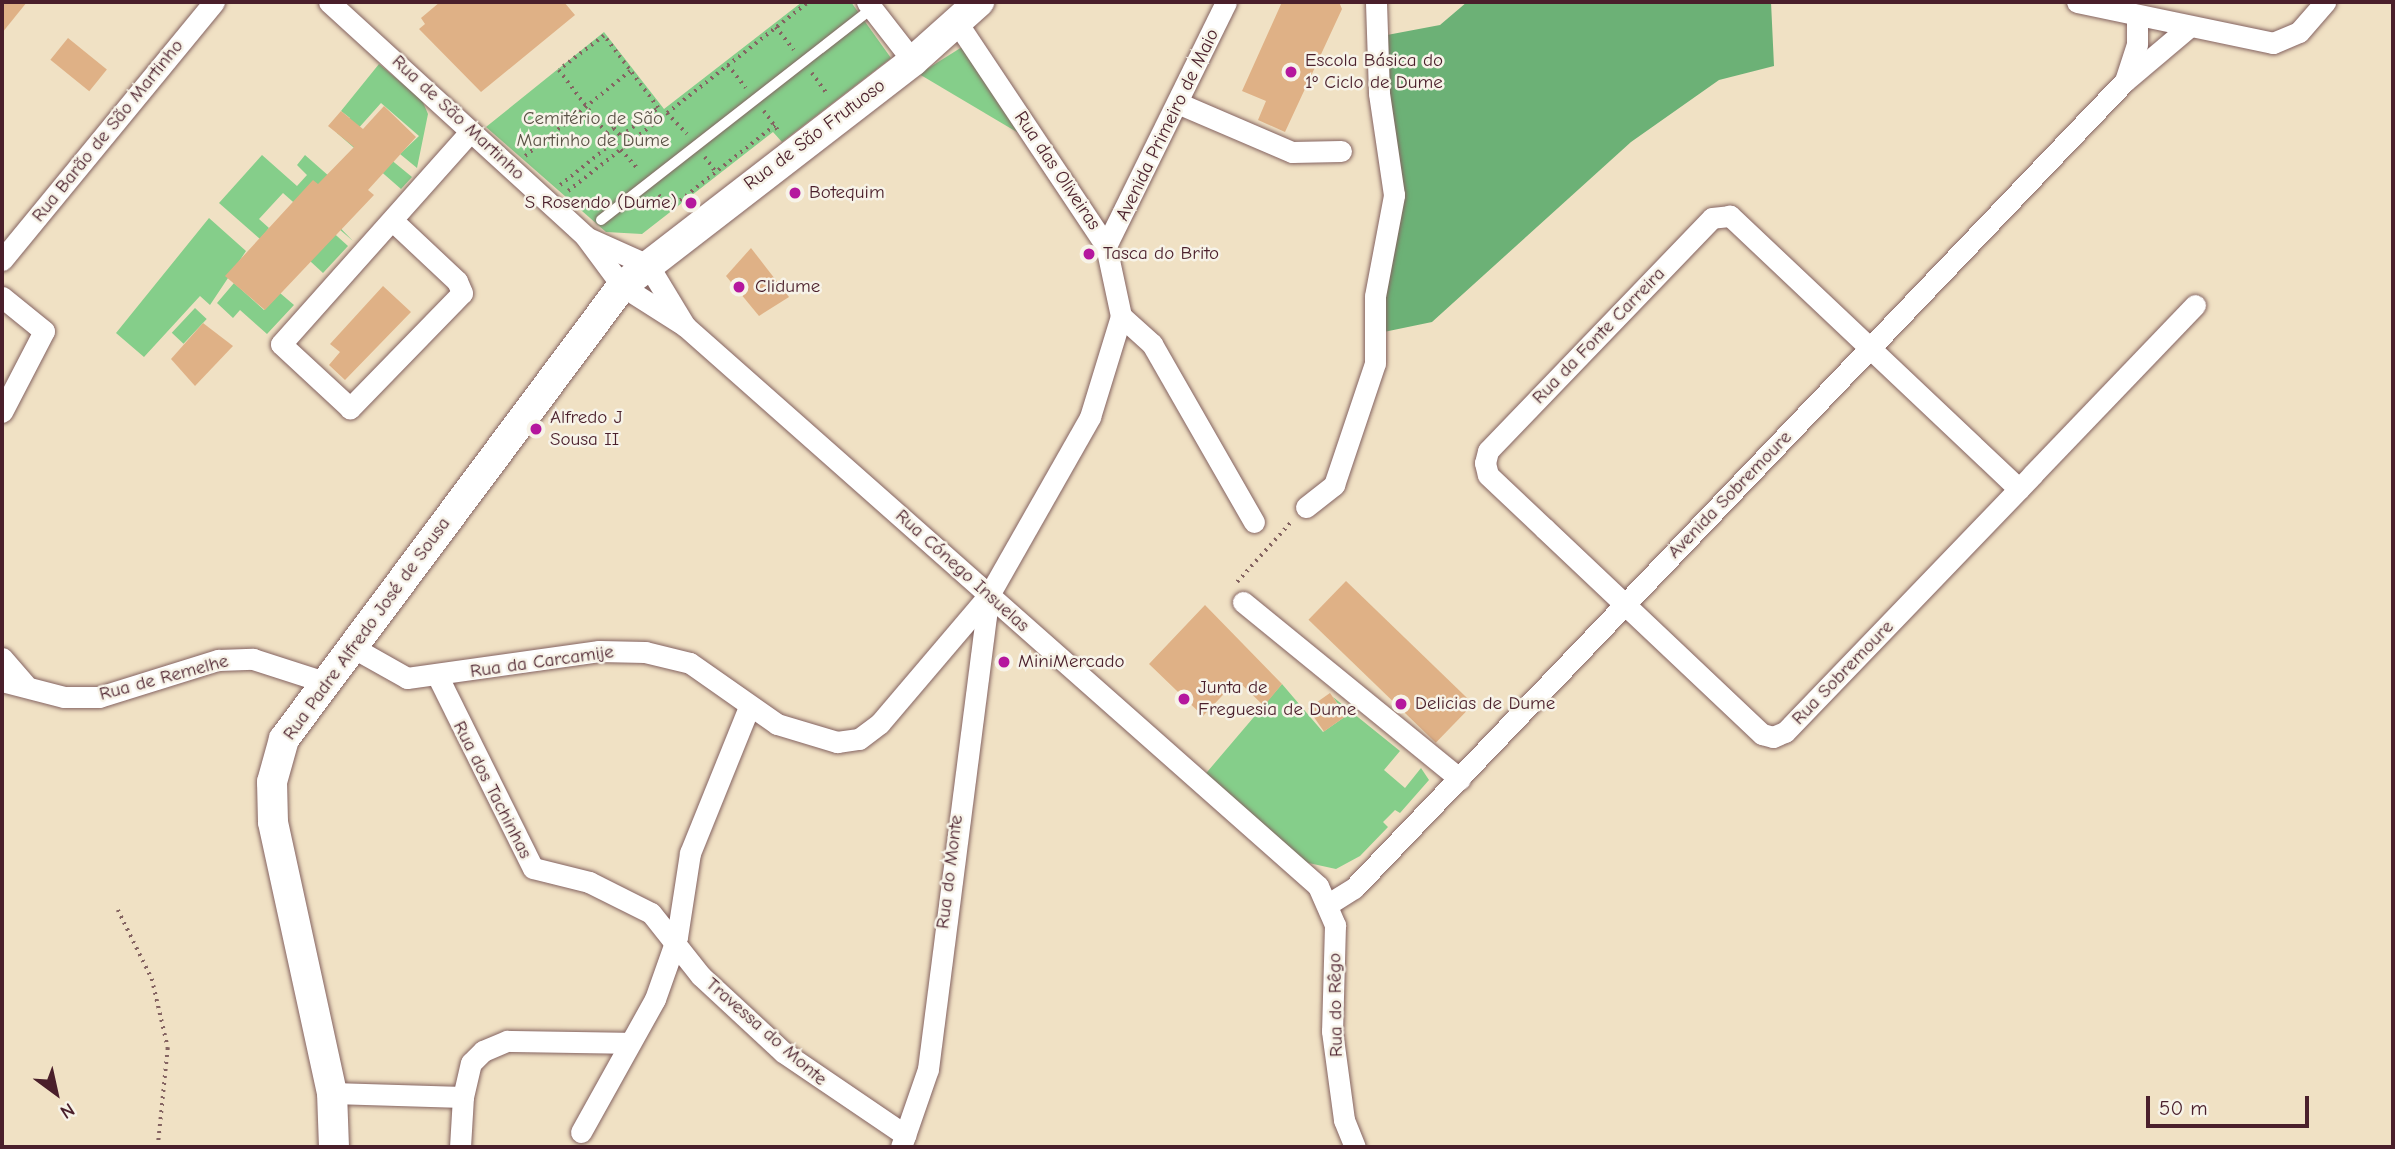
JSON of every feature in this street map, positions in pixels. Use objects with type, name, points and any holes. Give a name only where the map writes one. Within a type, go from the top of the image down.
[{"type":"street","name":"Rua Barão de São Martinho","points":[[2,260],[214,2]]},
{"type":"street","name":"Rua de São Martinho","points":[[329,2],[585,236],[622,286]]},
{"type":"street","name":"Rua de São Frutuoso","points":[[622,286],[913,61],[958,24],[979,2]]},
{"type":"street","name":"Avenida Primeiro de Maio","points":[[1106,246],[1180,104],[1226,2]]},
{"type":"street","points":[[1306,507],[1334,485],[1375,363],[1375,296],[1394,195],[1379,93],[1376,2]]},
{"type":"street","points":[[2077,2],[2137,17],[2273,43],[2299,32],[2322,5]]},
{"type":"street","points":[[869,5],[913,61]]},
{"type":"street","name":"Avenida Sobremoure","points":[[2125,81],[2137,44],[2137,17]]},
{"type":"street","name":"Rua das Oliveiras","points":[[958,24],[1106,246],[1121,316],[1090,417],[989,595]]},
{"type":"street","name":"Avenida Sobremoure","points":[[1330,903],[1354,888],[1460,779],[2125,81],[2189,26]]},
{"type":"street","points":[[1180,104],[1292,152],[1341,151]]},
{"type":"street","points":[[393,221],[457,281],[462,293],[350,408],[281,344],[471,131]]},
{"type":"street","name":"Rua da Fonte Carreira","points":[[1625,604],[1488,475],[1485,463],[1497,442],[1712,218],[1730,216],[1870,348]]},
{"type":"street","name":"Rua de São Martinho","points":[[585,236],[648,265]]},
{"type":"street","name":"Rua Cónego Insuelas","points":[[648,265],[685,326]]},
{"type":"street","name":"Rua Cónego Insuelas","points":[[622,286],[685,326],[989,595],[1330,903]]},
{"type":"street","name":"Rua Padre Alfredo José de Sousa","points":[[334,1147],[332,1094],[273,822],[272,782],[284,739],[622,286]]},
{"type":"street","points":[[2,297],[44,331],[2,412]]},
{"type":"street","name":"Rua Sobremoure","points":[[1625,604],[1762,734],[1773,737],[2019,489],[2195,305]]},
{"type":"street","points":[[1121,316],[1152,344],[1254,522]]},
{"type":"street","points":[[1870,348],[2019,489]]},
{"type":"street","name":"Rua da Carcamije","points":[[352,647],[407,678],[438,677],[599,651],[645,652],[690,663],[749,707],[777,724],[837,742],[859,739],[989,595]]},
{"type":"street","name":"Rua do Monte","points":[[903,1141],[928,1069],[989,595]]},
{"type":"street","points":[[1243,602],[1460,779]]},
{"type":"street","points":[[2,658],[25,684]]},
{"type":"street","name":"Rua de Remelhe","points":[[2,681],[25,684],[64,697],[99,697],[218,660],[253,659],[324,682]]},
{"type":"street","name":"Rua dos Tachinhas","points":[[438,677],[533,868],[600,887],[651,913],[677,937]]},
{"type":"street","points":[[581,1132],[628,1043],[655,999],[677,937],[690,853],[749,707]]},
{"type":"street","name":"Rua do Rêgo","points":[[1330,903],[1335,925],[1332,1031],[1343,1120],[1355,1147]]},
{"type":"street","name":"Travessa do Monte","points":[[677,937],[701,976],[783,1052],[903,1141]]},
{"type":"street","points":[[460,1147],[463,1097],[471,1063],[507,1041],[628,1043]]},
{"type":"street","points":[[332,1094],[463,1097]]},
{"type":"lane","points":[[601,220],[869,5]]},
{"type":"path","points":[[601,220],[565,194],[808,2]]},
{"type":"path","points":[[559,185],[606,148],[599,140],[607,134],[614,128],[621,136],[658,108],[604,36],[559,71],[607,134],[620,148]]},
{"type":"path","points":[[525,156],[630,71]]},
{"type":"path","points":[[822,107],[841,92]]},
{"type":"path","points":[[669,209],[775,125]]},
{"type":"path","points":[[784,137],[793,130]]},
{"type":"path","points":[[1243,602],[1237,578],[1306,507]]},
{"type":"path","points":[[118,911],[152,979],[168,1048],[158,1147]]},
{"type":"green space","name":"Cemitério de São Martinho de Dume","points":[[802,2],[851,2],[891,58],[782,142],[773,132],[642,234],[606,232],[486,127],[604,32],[664,109]]},
{"type":"green space","points":[[1467,2],[1771,2],[1774,66],[1719,80],[1631,142],[1432,322],[1379,333],[1395,219],[1387,35],[1440,25]]},
{"type":"green space","points":[[970,42],[1042,147],[919,74]]},
{"type":"green space","points":[[379,64],[422,100],[428,114],[417,168],[400,154],[419,136],[381,103],[356,131],[412,177],[401,189],[337,133],[350,118],[341,111]]},
{"type":"green space","points":[[262,155],[297,186],[307,175],[297,165],[305,155],[330,177],[311,198],[353,241],[317,210],[310,217],[283,193],[259,219],[269,228],[260,239],[219,203]]},
{"type":"green space","points":[[209,218],[246,251],[210,305],[200,296],[144,357],[116,333]]},
{"type":"green space","points":[[317,218],[348,246],[323,273],[310,261]]},
{"type":"green space","points":[[234,283],[264,310],[280,293],[294,305],[267,334],[240,310],[233,318],[217,303]]},
{"type":"green space","points":[[195,308],[207,319],[184,344],[172,333]]},
{"type":"green space","points":[[1282,684],[1323,732],[1346,716],[1333,697],[1400,751],[1384,770],[1405,788],[1421,768],[1429,780],[1400,813],[1395,810],[1383,822],[1388,827],[1360,856],[1336,869],[1304,862],[1202,778]]},
{"type":"building","points":[[2,2],[27,2],[2,33]]},
{"type":"building","points":[[440,2],[564,2],[575,15],[481,92],[419,29],[425,24],[421,18]]},
{"type":"building","points":[[1282,2],[1339,2],[1342,9],[1285,132],[1258,120],[1266,101],[1242,91]]},
{"type":"building","points":[[68,38],[107,69],[89,91],[50,60]]},
{"type":"building","points":[[384,106],[416,137],[368,190],[374,195],[265,310],[225,276],[313,180],[318,184],[354,147],[328,126],[341,111],[363,129]]},
{"type":"building","points":[[751,248],[789,297],[759,316],[726,276]]},
{"type":"building","points":[[383,286],[411,312],[345,380],[329,365],[340,352],[330,344]]},
{"type":"building","points":[[203,323],[233,346],[195,386],[171,359]]},
{"type":"building","points":[[1346,581],[1473,704],[1436,743],[1308,620]]},
{"type":"building","points":[[1205,605],[1282,684],[1264,706],[1237,680],[1203,716],[1149,664]]},
{"type":"building","points":[[1330,693],[1346,716],[1324,731],[1308,708]]},
{"type":"place","name":"Escola Básica do 1º Ciclo de Dume","points":[[1291,72]]},
{"type":"place","name":"Botequim","points":[[795,193]]},
{"type":"place","name":"S Rosendo (Dume)","points":[[691,203]]},
{"type":"place","name":"Tasca do Brito","points":[[1089,254]]},
{"type":"place","name":"Clidume","points":[[739,287]]},
{"type":"place","name":"Alfredo J Sousa II","points":[[536,429]]},
{"type":"place","name":"MiniMercado","points":[[1004,662]]},
{"type":"place","name":"Junta de Freguesia de Dume","points":[[1184,699]]},
{"type":"place","name":"Delicias de Dume","points":[[1401,704]]}]
